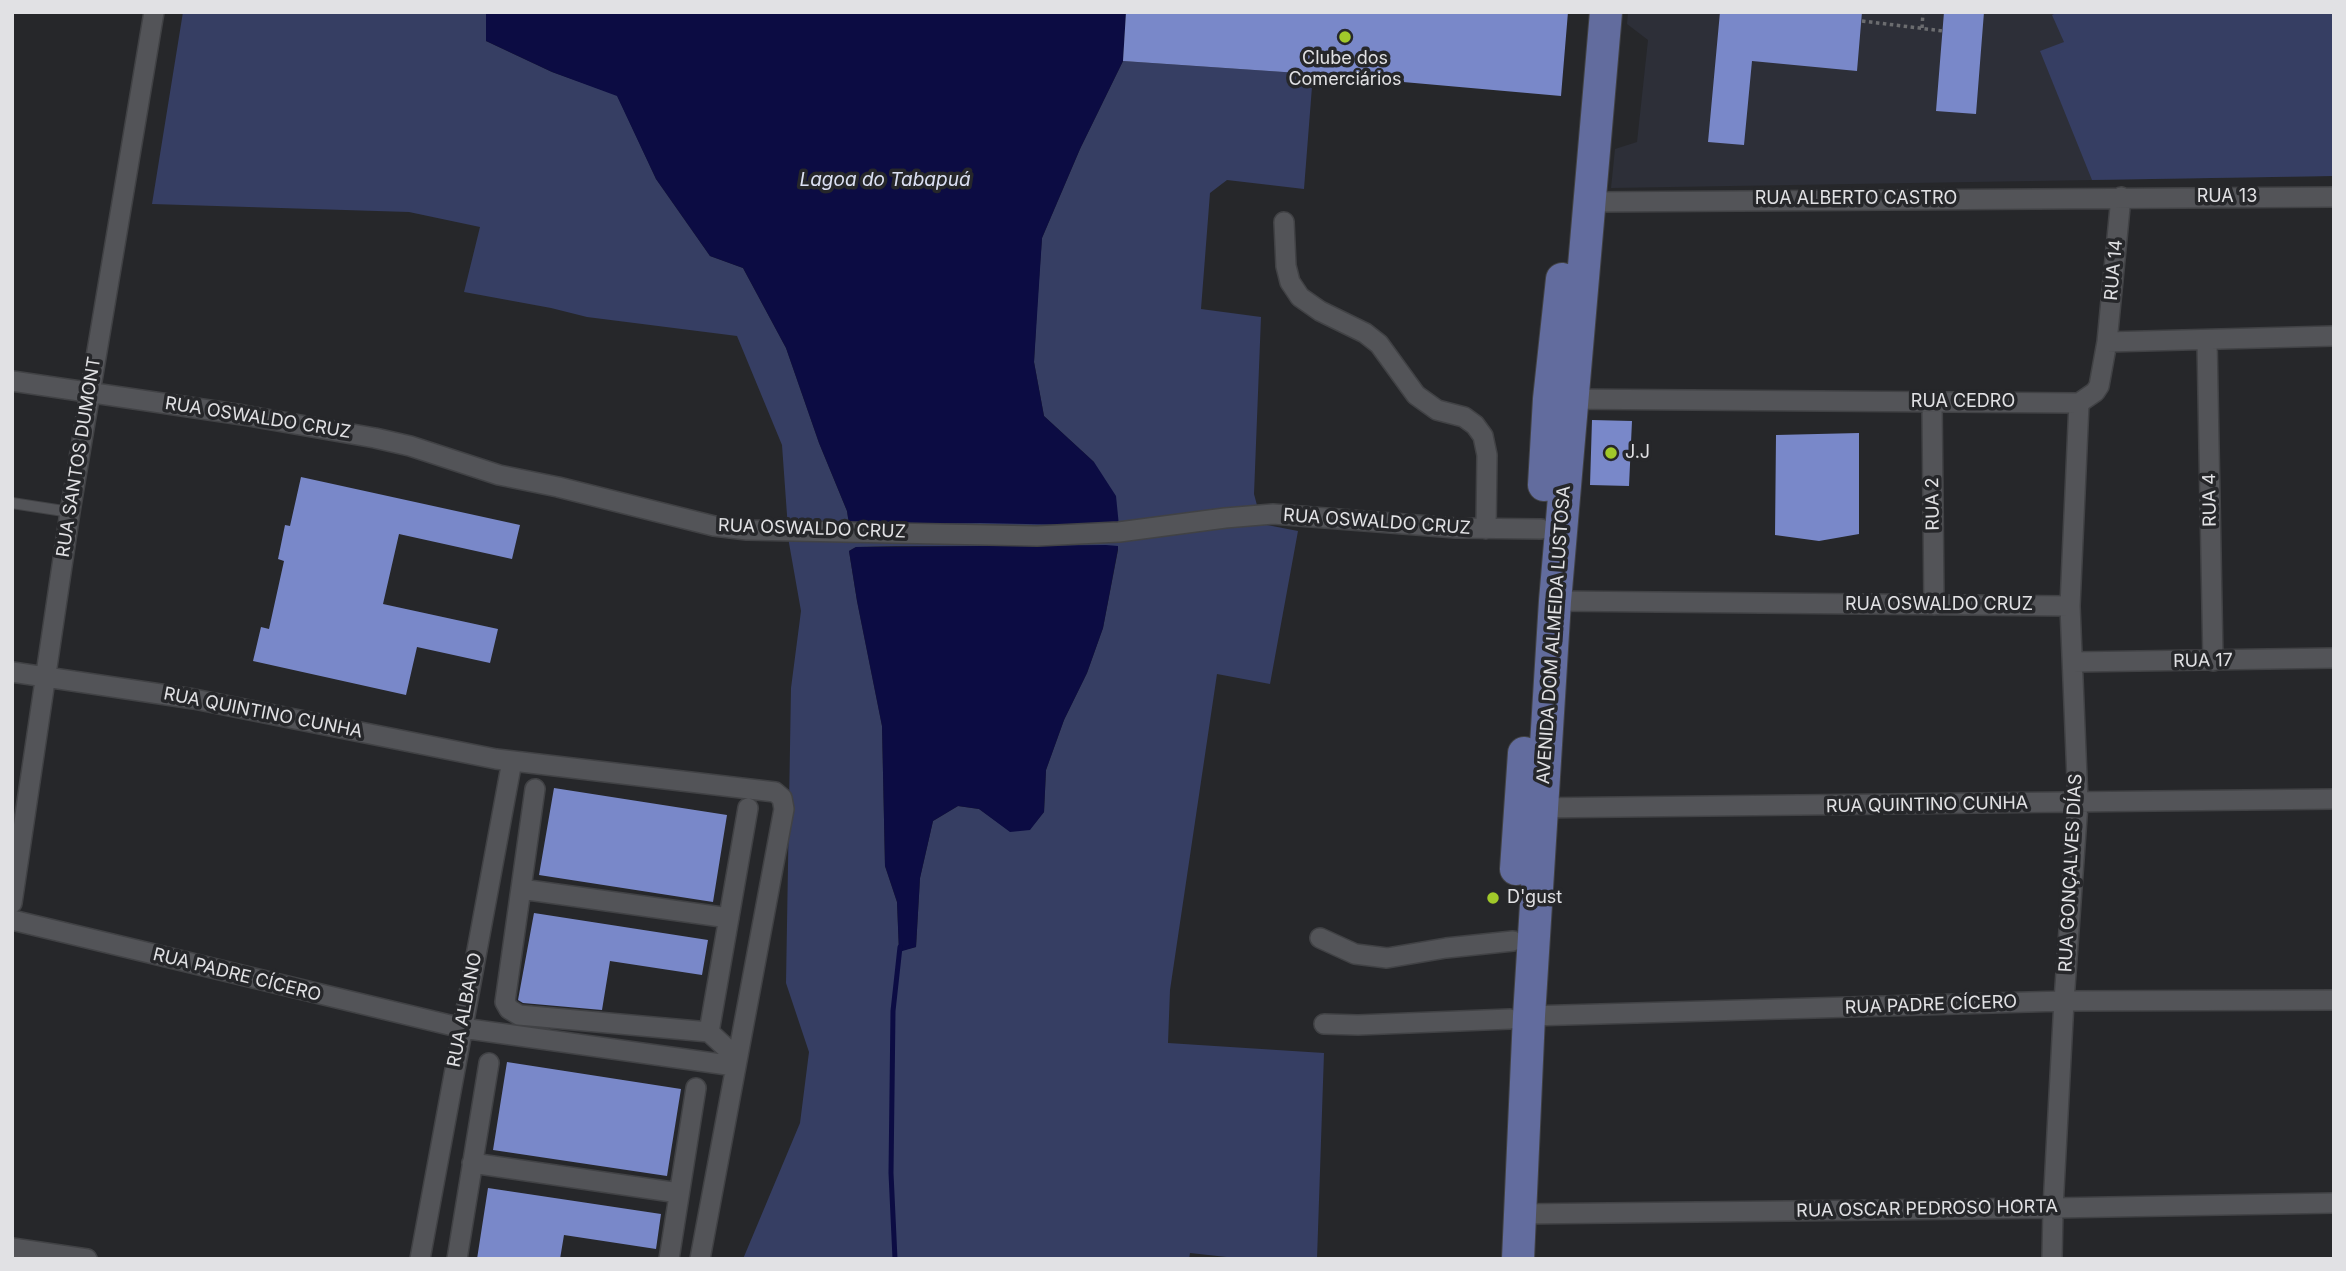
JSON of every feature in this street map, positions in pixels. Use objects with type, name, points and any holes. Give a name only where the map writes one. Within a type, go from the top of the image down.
[{"type":"main road","name":"AVENIDA DOM ALMEIDA LUSTOSA","points":[[1518,1259],[1519,1017],[1513,941],[1555,601],[1567,231],[1585,12]]},
{"type":"main road","name":"AVENIDA DOM ALMEIDA LUSTOSA","points":[[1499,1259],[1519,1017],[1531,808],[1541,529],[1591,202],[1606,12]]},
{"type":"street","name":"RUA SANTOS DUMONT","points":[[12,903],[89,391],[154,12]]},
{"type":"street","name":"RUA ALBERTO CASTRO","points":[[1591,202],[2121,197]]},
{"type":"street","name":"RUA 13","points":[[2121,197],[2334,197]]},
{"type":"street","name":"RUA 14","points":[[2108,342],[2121,197]]},
{"type":"street","points":[[1284,222],[1286,266],[1290,282],[1300,297],[1320,312],[1365,333],[1379,344],[1416,395],[1437,410],[1464,417],[1475,425],[1483,436],[1488,455],[1486,529]]},
{"type":"street","points":[[2079,402],[2095,392],[2099,386],[2108,342],[2334,336]]},
{"type":"street","name":"RUA 4","points":[[2207,340],[2213,661]]},
{"type":"street","name":"RUA OSWALDO CRUZ","points":[[12,381],[374,438],[410,446],[499,475],[714,526],[747,530],[1037,536],[1119,532],[1273,514],[1359,522],[1486,529],[1541,529]]},
{"type":"street","name":"RUA CEDRO","points":[[1561,399],[2079,402]]},
{"type":"street","name":"RUA 2","points":[[1932,402],[1934,606]]},
{"type":"street","name":"RUA GONÇALVES DÍAS","points":[[2053,1259],[2053,1208],[2064,1001],[2078,803],[2070,606],[2079,402]]},
{"type":"street","name":"RUA OSWALDO CRUZ","points":[[1555,601],[2070,606]]},
{"type":"street","name":"RUA 17","points":[[2073,662],[2334,658]]},
{"type":"street","name":"RUA QUINTINO CUNHA","points":[[12,672],[194,699],[512,761],[775,792],[782,798],[784,809],[735,1062]]},
{"type":"street","name":"RUA ALBANO","points":[[420,1259],[512,761]]},
{"type":"street","points":[[535,789],[505,1002],[509,1009],[519,1015],[709,1032],[735,1062],[700,1259]]},
{"type":"street","name":"RUA QUINTINO CUNHA","points":[[1531,808],[2334,799]]},
{"type":"street","points":[[709,1032],[748,808]]},
{"type":"street","points":[[521,889],[729,918]]},
{"type":"street","name":"RUA PADRE CÍCERO","points":[[12,920],[462,1028],[735,1062]]},
{"type":"street","points":[[1320,938],[1355,954],[1387,958],[1513,941]]},
{"type":"street","name":"RUA PADRE CÍCERO","points":[[1324,1024],[2064,1001],[2334,1000]]},
{"type":"street","points":[[457,1259],[489,1063]]},
{"type":"street","points":[[669,1259],[696,1088]]},
{"type":"street","points":[[472,1163],[679,1193]]},
{"type":"street","name":"RUA OSCAR PEDROSO HORTA","points":[[1520,1214],[2334,1203]]},
{"type":"street","points":[[12,1248],[87,1259]]},
{"type":"lane","points":[[12,503],[70,512]]},
{"type":"path","points":[[1922,28],[1923,12]]},
{"type":"path","points":[[1861,21],[1942,31]]},
{"type":"shaded area","points":[[183,12],[486,12],[486,41],[552,72],[617,95],[656,179],[710,256],[743,268],[786,348],[819,443],[847,511],[849,524],[980,523],[1094,462],[1044,416],[1034,362],[1037,307],[1042,238],[1080,149],[1123,61],[1313,74],[1304,189],[1227,180],[1210,193],[1201,309],[1261,317],[1254,494],[1262,524],[1298,531],[1270,684],[1217,674],[1170,990],[1168,1043],[1324,1053],[1317,1259],[1245,1259],[1190,1253],[1189,1259],[743,1259],[800,1123],[809,1052],[786,983],[791,688],[801,611],[789,543],[782,445],[737,336],[587,317],[464,292],[480,227],[409,212],[152,204]],"holes":[[[897,546],[1118,546],[1103,628],[1046,770],[1044,812],[1030,829],[1010,831],[979,809],[958,806],[933,821],[920,878],[916,947],[899,951],[897,902],[885,866],[882,726],[849,551],[856,547]]]},
{"type":"shaded area","points":[[1628,12],[2334,12],[2334,176],[1611,188],[1615,149],[1637,142],[1648,40],[1627,24]]},
{"type":"shaded area","points":[[2058,12],[2334,12],[2334,176],[2092,180],[2040,51],[2064,42],[2052,15]]},
{"type":"water","name":"Lagoa do Tabapuá","points":[[486,12],[1126,12],[1123,61],[1080,149],[1042,238],[1034,362],[1044,416],[1094,462],[1116,496],[1119,526],[849,524],[847,511],[819,443],[786,348],[743,268],[710,256],[656,179],[617,96],[552,72],[486,41]]},
{"type":"water","points":[[1118,546],[1118,549],[1103,628],[1046,770],[1044,812],[1030,830],[1010,832],[979,809],[958,806],[933,821],[920,878],[916,947],[899,952],[897,902],[885,866],[882,726],[849,551],[856,547]]},
{"type":"building","name":"Clube dos Comerciários","points":[[1126,12],[1568,12],[1561,96],[1313,74],[1123,61]]},
{"type":"building","points":[[1720,12],[1862,12],[1857,71],[1752,61],[1744,145],[1708,142]]},
{"type":"building","points":[[1944,12],[1984,12],[1976,114],[1936,111]]},
{"type":"building","name":"J.J","points":[[1592,420],[1632,421],[1629,486],[1590,485]]},
{"type":"building","points":[[1859,433],[1859,534],[1819,541],[1775,535],[1776,435]]},
{"type":"building","points":[[301,477],[520,525],[512,559],[399,534],[383,604],[498,629],[490,663],[417,647],[406,695],[253,661],[261,627],[269,629],[284,561],[278,559],[285,525],[290,526]]},
{"type":"building","points":[[554,788],[727,815],[713,902],[539,875]]},
{"type":"building","points":[[534,913],[708,940],[702,975],[610,961],[602,1010],[523,1003],[518,1000]]},
{"type":"building","points":[[507,1062],[681,1089],[667,1176],[493,1150]]},
{"type":"building","points":[[488,1188],[661,1214],[656,1249],[564,1235],[560,1259],[477,1259]]},
{"type":"waterway","points":[[895,1259],[891,1173],[893,1011],[900,947]]},
{"type":"place","name":"Clube dos Comerciários","points":[[1345,37]]},
{"type":"place","name":"J.J","points":[[1611,453]]},
{"type":"place","name":"D'gust","points":[[1493,898]]}]
